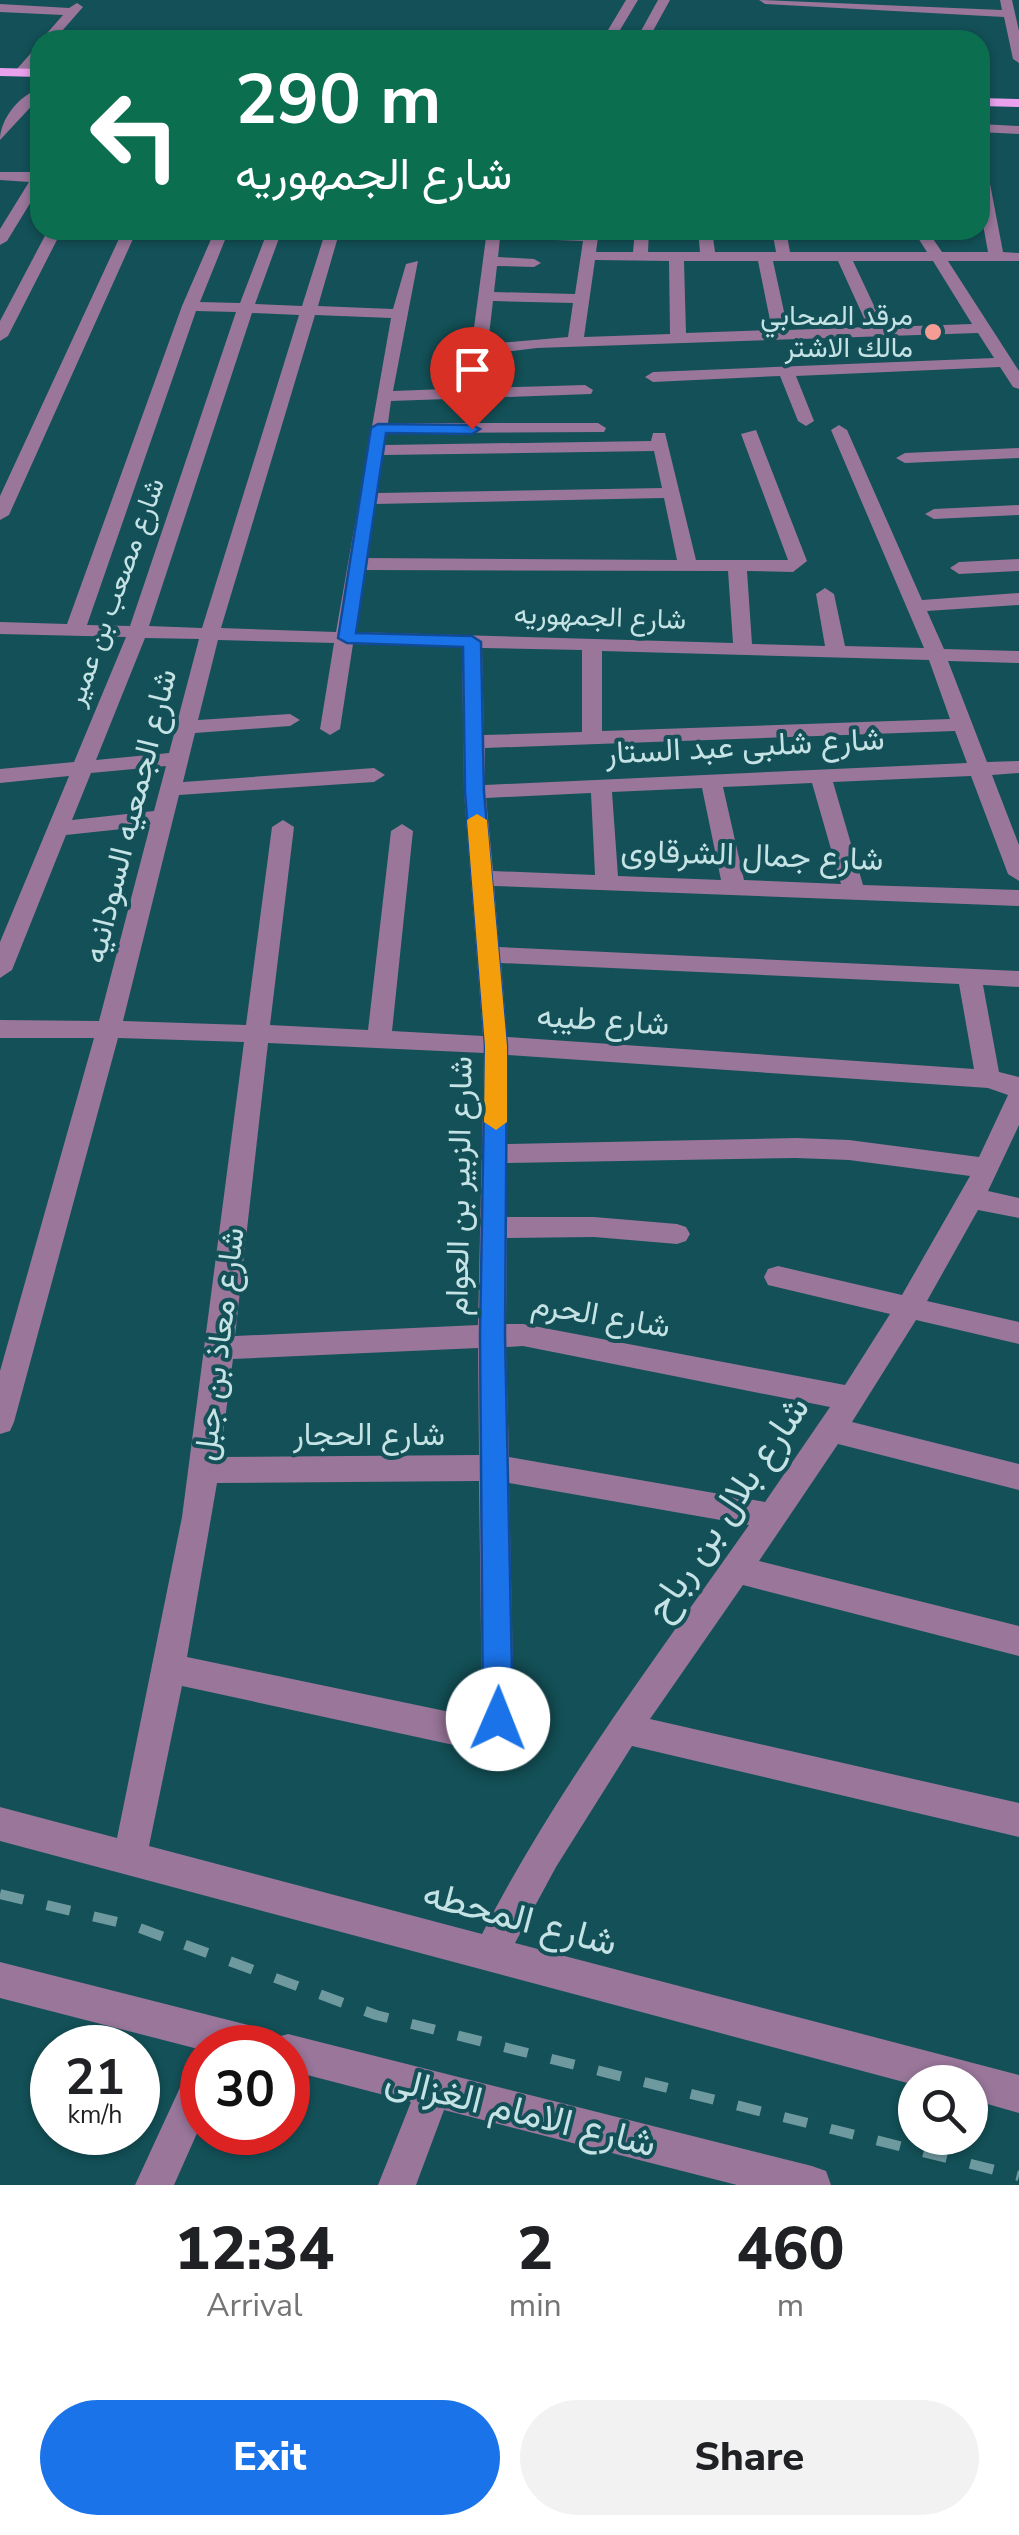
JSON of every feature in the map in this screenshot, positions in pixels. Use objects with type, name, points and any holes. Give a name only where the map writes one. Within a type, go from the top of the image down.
[{"type":"main road","points":[[0,72],[30,73]]},
{"type":"main road","points":[[990,102],[1019,103]]},
{"type":"street","points":[[55,30],[83,0]]},
{"type":"street","points":[[614,30],[632,0]]},
{"type":"street","points":[[648,30],[664,0]]},
{"type":"street","points":[[765,0],[1008,7],[1019,59]]},
{"type":"street","points":[[0,8],[72,12]]},
{"type":"street","points":[[20,73],[30,61]]},
{"type":"street","points":[[0,136],[30,101]]},
{"type":"street","points":[[990,129],[1019,130]]},
{"type":"street","points":[[0,176],[30,178]]},
{"type":"street","points":[[0,240],[30,192]]},
{"type":"street","points":[[990,224],[996,257]]},
{"type":"street","points":[[0,336],[49,240]]},
{"type":"street","points":[[0,514],[125,240]]},
{"type":"street","points":[[75,630],[190,306],[218,240]]},
{"type":"street","name":"شارع مصعب بن عمير","points":[[0,970],[138,632],[271,240]]},
{"type":"street","name":"شارع الجمعيه السودانيه","points":[[0,1422],[166,817],[210,634],[330,240]]},
{"type":"street","points":[[480,393],[479,350],[492,240]]},
{"type":"street","points":[[575,342],[591,240]]},
{"type":"street","points":[[640,257],[641,240]]},
{"type":"street","points":[[706,240],[708,257]]},
{"type":"street","points":[[781,240],[784,257]]},
{"type":"street","points":[[926,240],[1019,384]]},
{"type":"street","points":[[590,256],[1019,257]]},
{"type":"street","points":[[676,257],[678,338]]},
{"type":"street","points":[[765,257],[782,334]]},
{"type":"street","points":[[844,257],[878,331]]},
{"type":"street","points":[[488,262],[534,263]]},
{"type":"street","points":[[330,730],[383,396],[413,264]]},
{"type":"street","points":[[485,296],[582,300]]},
{"type":"street","points":[[190,306],[400,314]]},
{"type":"street","points":[[479,350],[575,342],[982,328]]},
{"type":"street","points":[[653,377],[1005,362]]},
{"type":"street","points":[[786,372],[806,422]]},
{"type":"street","points":[[383,396],[585,390]]},
{"type":"street","points":[[378,428],[598,428]]},
{"type":"street","points":[[838,430],[936,654],[1019,874]]},
{"type":"street","points":[[356,564],[789,566],[798,561],[750,434]]},
{"type":"street","points":[[374,450],[660,442],[688,566]]},
{"type":"street","points":[[904,458],[1019,452]]},
{"type":"street","points":[[365,499],[672,492]]},
{"type":"street","points":[[934,514],[1019,510]]},
{"type":"street","points":[[959,568],[1019,565]]},
{"type":"street","points":[[737,566],[743,649]]},
{"type":"street","points":[[824,594],[836,652]]},
{"type":"street","points":[[915,606],[1019,599]]},
{"type":"street","name":"شارع الجمهوريه","points":[[0,628],[1019,657]]},
{"type":"street","name":"شارع الزبير بن العوام","points":[[170,1668],[463,1731],[478,1733],[498,1719],[492,1335],[496,1046],[475,792],[472,642]]},
{"type":"street","points":[[592,645],[592,738]]},
{"type":"street","points":[[188,728],[290,720]]},
{"type":"street","points":[[474,742],[963,725]]},
{"type":"street","points":[[0,776],[180,758]]},
{"type":"street","name":"شارع شلبى عبد الستار","points":[[475,792],[1019,767]]},
{"type":"street","points":[[173,789],[374,775]]},
{"type":"street","points":[[820,775],[854,892]]},
{"type":"street","points":[[711,780],[734,886]]},
{"type":"street","points":[[601,786],[607,881]]},
{"type":"street","points":[[57,829],[166,817]]},
{"type":"street","name":"شارع معاذ بن جبل","points":[[130,1856],[170,1668],[204,1470],[255,1033],[284,827]]},
{"type":"street","points":[[379,1040],[402,832]]},
{"type":"street","name":"شارع جمال الشرقاوى","points":[[482,878],[1019,898]]},
{"type":"street","points":[[489,954],[1019,979]]},
{"type":"street","points":[[970,977],[988,1079]]},
{"type":"street","name":"شارع طيبه","points":[[0,1029],[255,1033],[496,1046],[988,1079],[1008,1082],[1019,1090]]},
{"type":"street","name":"شارع بلال بن رباح","points":[[490,1955],[516,1900],[623,1728],[736,1569],[906,1309],[971,1198],[1019,1098]]},
{"type":"street","points":[[496,1154],[796,1148],[849,1150],[984,1168]]},
{"type":"street","points":[[971,1198],[1019,1208]]},
{"type":"street","points":[[494,1228],[594,1227],[677,1234]]},
{"type":"street","points":[[778,1277],[1019,1333]]},
{"type":"street","name":"شارع الحرم","points":[[219,1348],[492,1335],[554,1338],[848,1398]]},
{"type":"street","points":[[829,1429],[1019,1478]]},
{"type":"street","name":"شارع الحجار","points":[[204,1470],[496,1468],[770,1516]]},
{"type":"street","points":[[736,1569],[1019,1641]]},
{"type":"street","points":[[623,1728],[1019,1820]]},
{"type":"street","name":"شارع المحطه","points":[[0,1824],[1019,2094]]},
{"type":"street","points":[[1,1982],[180,2031]]},
{"type":"street","name":"شارع الامام الغزالى","points":[[310,2058],[752,2178],[812,2185]]},
{"type":"street","points":[[396,2185],[434,2089]]},
{"type":"street","points":[[154,2185],[180,2129]]},
{"type":"railway","points":[[0,1894],[134,1926],[376,2015],[1019,2176]]},
{"type":"slow traffic","points":[[477,820],[496,1046],[496,1122]]},
{"type":"place","name":"مرقد الصحابي مالك الاشتر","points":[[933,332]]},
{"type":"route","points":[[472,429],[378,428],[347,638],[472,642],[475,792],[496,1046],[492,1335],[498,1719]]}]
